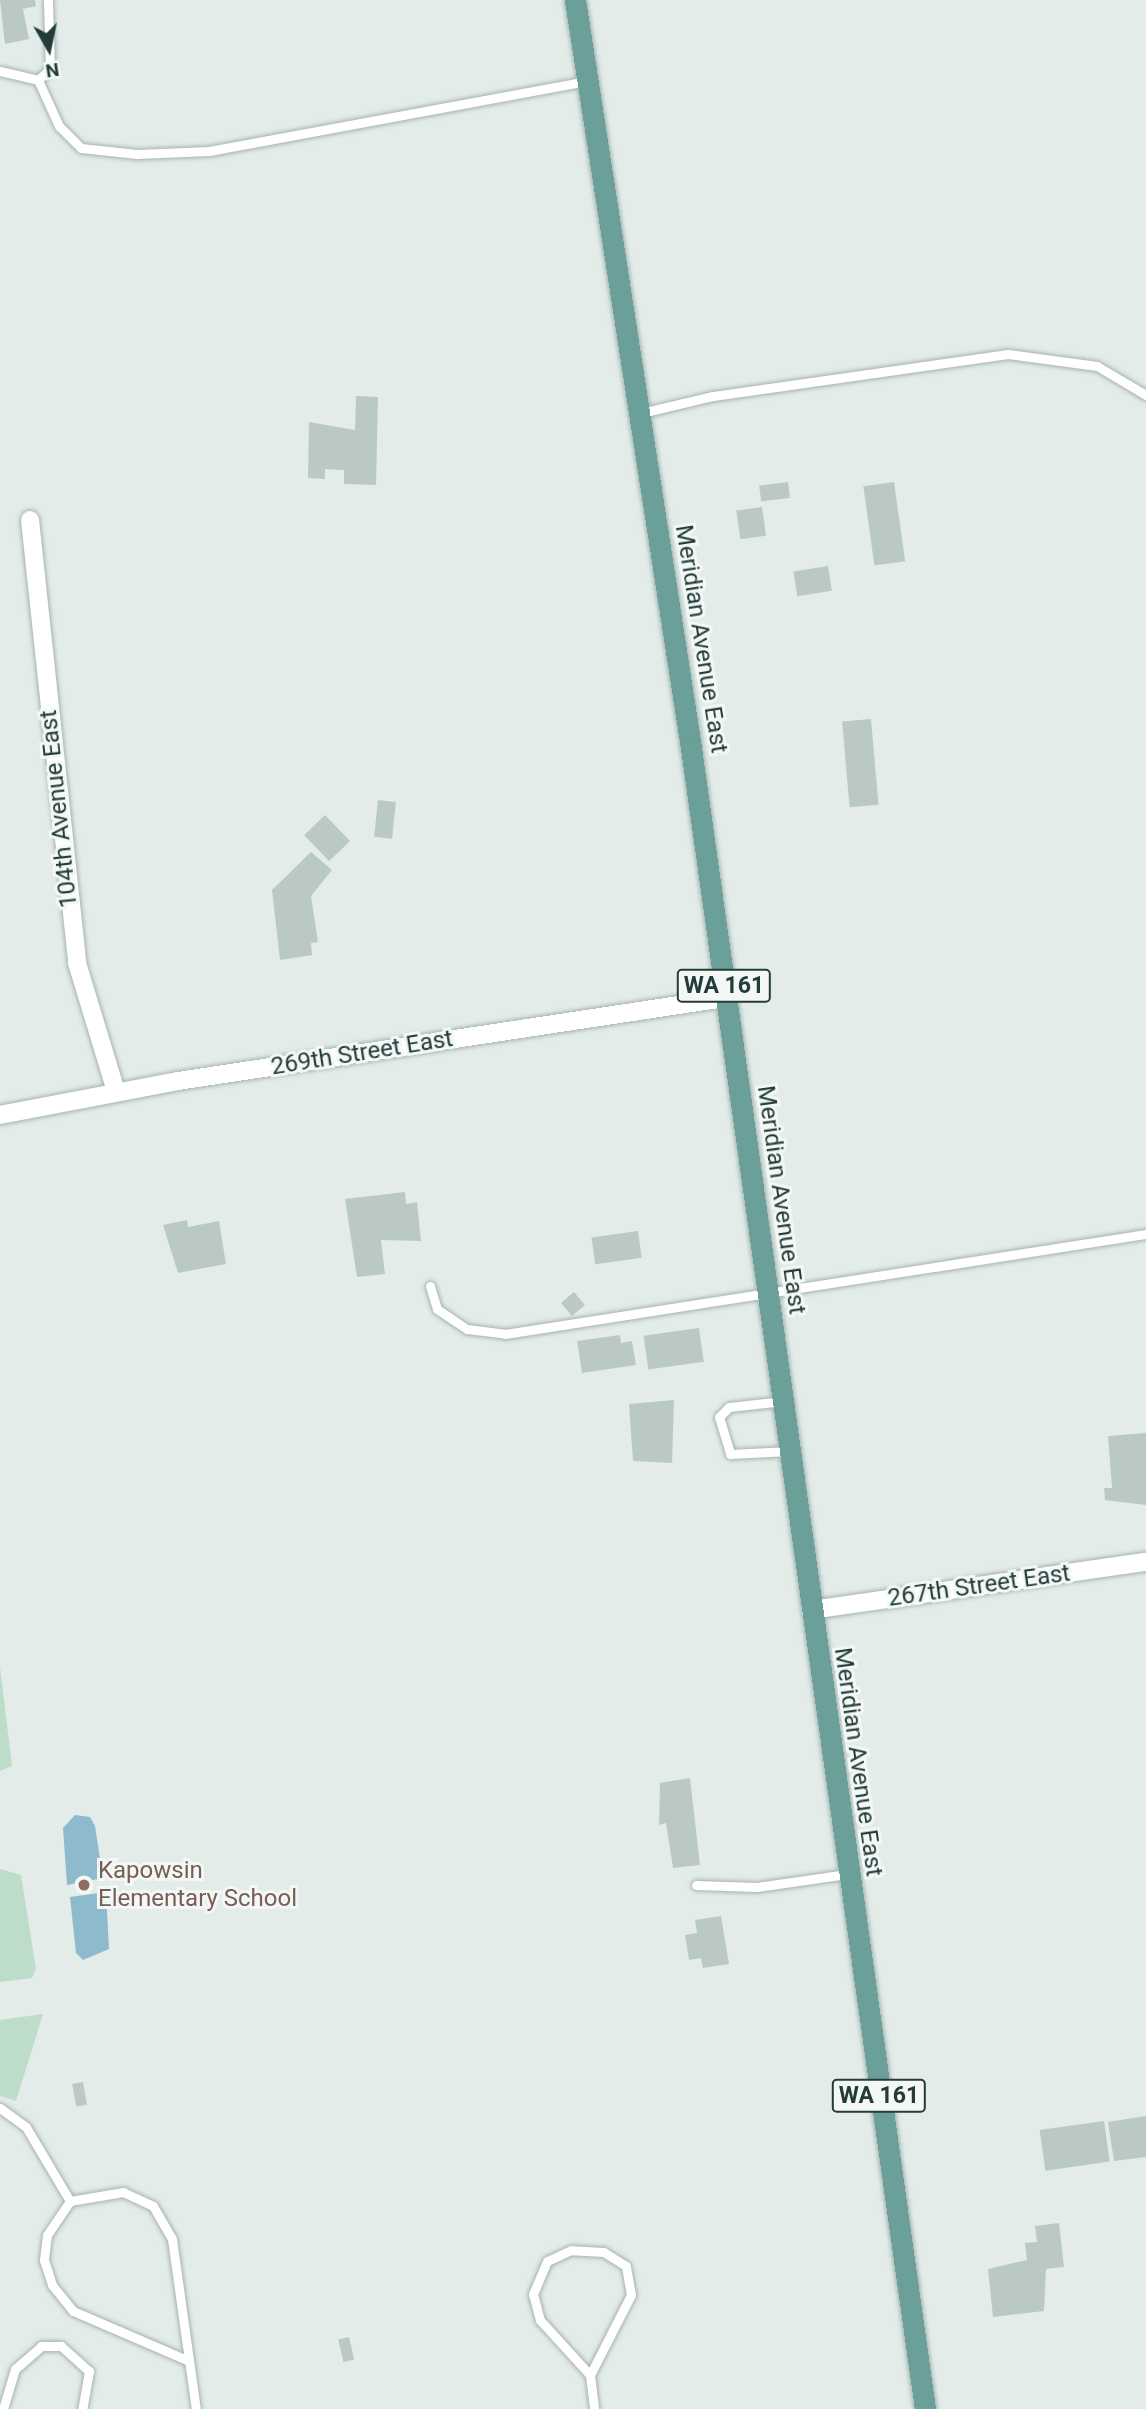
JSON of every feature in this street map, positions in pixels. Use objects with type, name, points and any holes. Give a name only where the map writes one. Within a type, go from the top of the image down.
[{"type":"main road","name":"Meridian Avenue East","points":[[575,0],[641,412],[925,2409]]},
{"type":"street","name":"104th Avenue East","points":[[30,520],[77,963],[116,1091]]},
{"type":"street","name":"269th Street East","points":[[0,1115],[116,1091],[725,998]]},
{"type":"street","name":"267th Street East","points":[[811,1611],[1146,1562]]},
{"type":"lane","points":[[38,80],[50,69],[48,0]]},
{"type":"lane","points":[[0,71],[38,80]]},
{"type":"lane","points":[[38,80],[59,126],[81,149],[137,154],[209,151],[589,81]]},
{"type":"lane","points":[[641,412],[713,396],[1007,354],[1097,366],[1146,395]]},
{"type":"lane","points":[[430,1286],[437,1309],[457,1322],[505,1334],[1146,1234]]},
{"type":"lane","points":[[783,1401],[724,1409],[719,1417],[722,1446],[737,1456],[790,1451]]},
{"type":"lane","points":[[696,1885],[757,1886],[847,1874]]},
{"type":"lane","points":[[0,2108],[26,2127],[71,2202]]},
{"type":"lane","points":[[189,2361],[73,2311],[52,2286],[44,2260],[47,2235],[71,2202],[123,2192],[153,2206],[172,2239],[197,2409]]},
{"type":"lane","points":[[590,2375],[540,2320],[533,2294],[547,2261],[571,2250],[604,2252],[625,2266],[631,2295],[590,2375],[594,2409]]},
{"type":"lane","points":[[3,2409],[15,2369],[41,2346],[61,2346],[89,2371],[82,2409]]},
{"type":"green space","points":[[0,1667],[12,1766],[0,1771]]},
{"type":"green space","points":[[0,1869],[21,1875],[36,1969],[32,1978],[0,1982]]},
{"type":"green space","points":[[43,2014],[16,2101],[0,2096],[0,2020]]},
{"type":"water","points":[[75,1815],[90,1817],[95,1826],[103,1878],[67,1885],[63,1828]]},
{"type":"water","points":[[106,1892],[109,1949],[83,1960],[76,1953],[70,1897]]},
{"type":"building","points":[[0,0],[35,0],[36,6],[23,9],[29,39],[5,44]]},
{"type":"building","points":[[356,396],[378,397],[376,485],[344,484],[344,470],[325,469],[325,479],[308,478],[309,422],[355,430]]},
{"type":"building","points":[[788,482],[790,498],[761,501],[759,486]]},
{"type":"building","points":[[894,482],[905,561],[874,566],[863,486]]},
{"type":"building","points":[[762,507],[766,536],[740,539],[736,511]]},
{"type":"building","points":[[828,566],[832,591],[797,596],[793,571]]},
{"type":"building","points":[[871,719],[878,805],[850,807],[842,722]]},
{"type":"building","points":[[378,800],[396,802],[392,839],[374,837]]},
{"type":"building","points":[[325,815],[350,841],[329,861],[304,835]]},
{"type":"building","points":[[311,852],[332,870],[311,896],[318,942],[311,943],[312,955],[280,960],[272,890]]},
{"type":"building","points":[[405,1192],[406,1204],[417,1202],[421,1241],[381,1240],[385,1274],[357,1277],[345,1199]]},
{"type":"building","points":[[187,1220],[188,1227],[219,1221],[226,1264],[178,1273],[163,1225]]},
{"type":"building","points":[[638,1231],[642,1258],[595,1264],[591,1238]]},
{"type":"building","points":[[574,1292],[585,1305],[572,1316],[561,1303]]},
{"type":"building","points":[[699,1328],[704,1362],[648,1369],[644,1336]]},
{"type":"building","points":[[620,1335],[621,1343],[632,1341],[636,1365],[582,1373],[577,1341]]},
{"type":"building","points":[[674,1400],[672,1463],[633,1461],[629,1404]]},
{"type":"building","points":[[1146,1433],[1146,1505],[1105,1500],[1104,1488],[1112,1488],[1108,1436]]},
{"type":"building","points":[[690,1778],[700,1865],[673,1868],[666,1823],[659,1825],[660,1783]]},
{"type":"building","points":[[721,1916],[729,1964],[703,1968],[701,1958],[689,1960],[685,1935],[697,1933],[695,1920]]},
{"type":"building","points":[[83,2082],[87,2105],[76,2107],[72,2084]]},
{"type":"building","points":[[1146,2116],[1146,2157],[1114,2161],[1108,2122]]},
{"type":"building","points":[[1104,2121],[1110,2162],[1045,2171],[1040,2130]]},
{"type":"building","points":[[1059,2223],[1064,2267],[1046,2269],[1044,2311],[993,2317],[988,2269],[1027,2260],[1025,2243],[1037,2242],[1035,2226]]},
{"type":"building","points":[[349,2337],[354,2359],[343,2362],[338,2339]]},
{"type":"place","name":"Kapowsin Elementary School","points":[[84,1885]]}]
